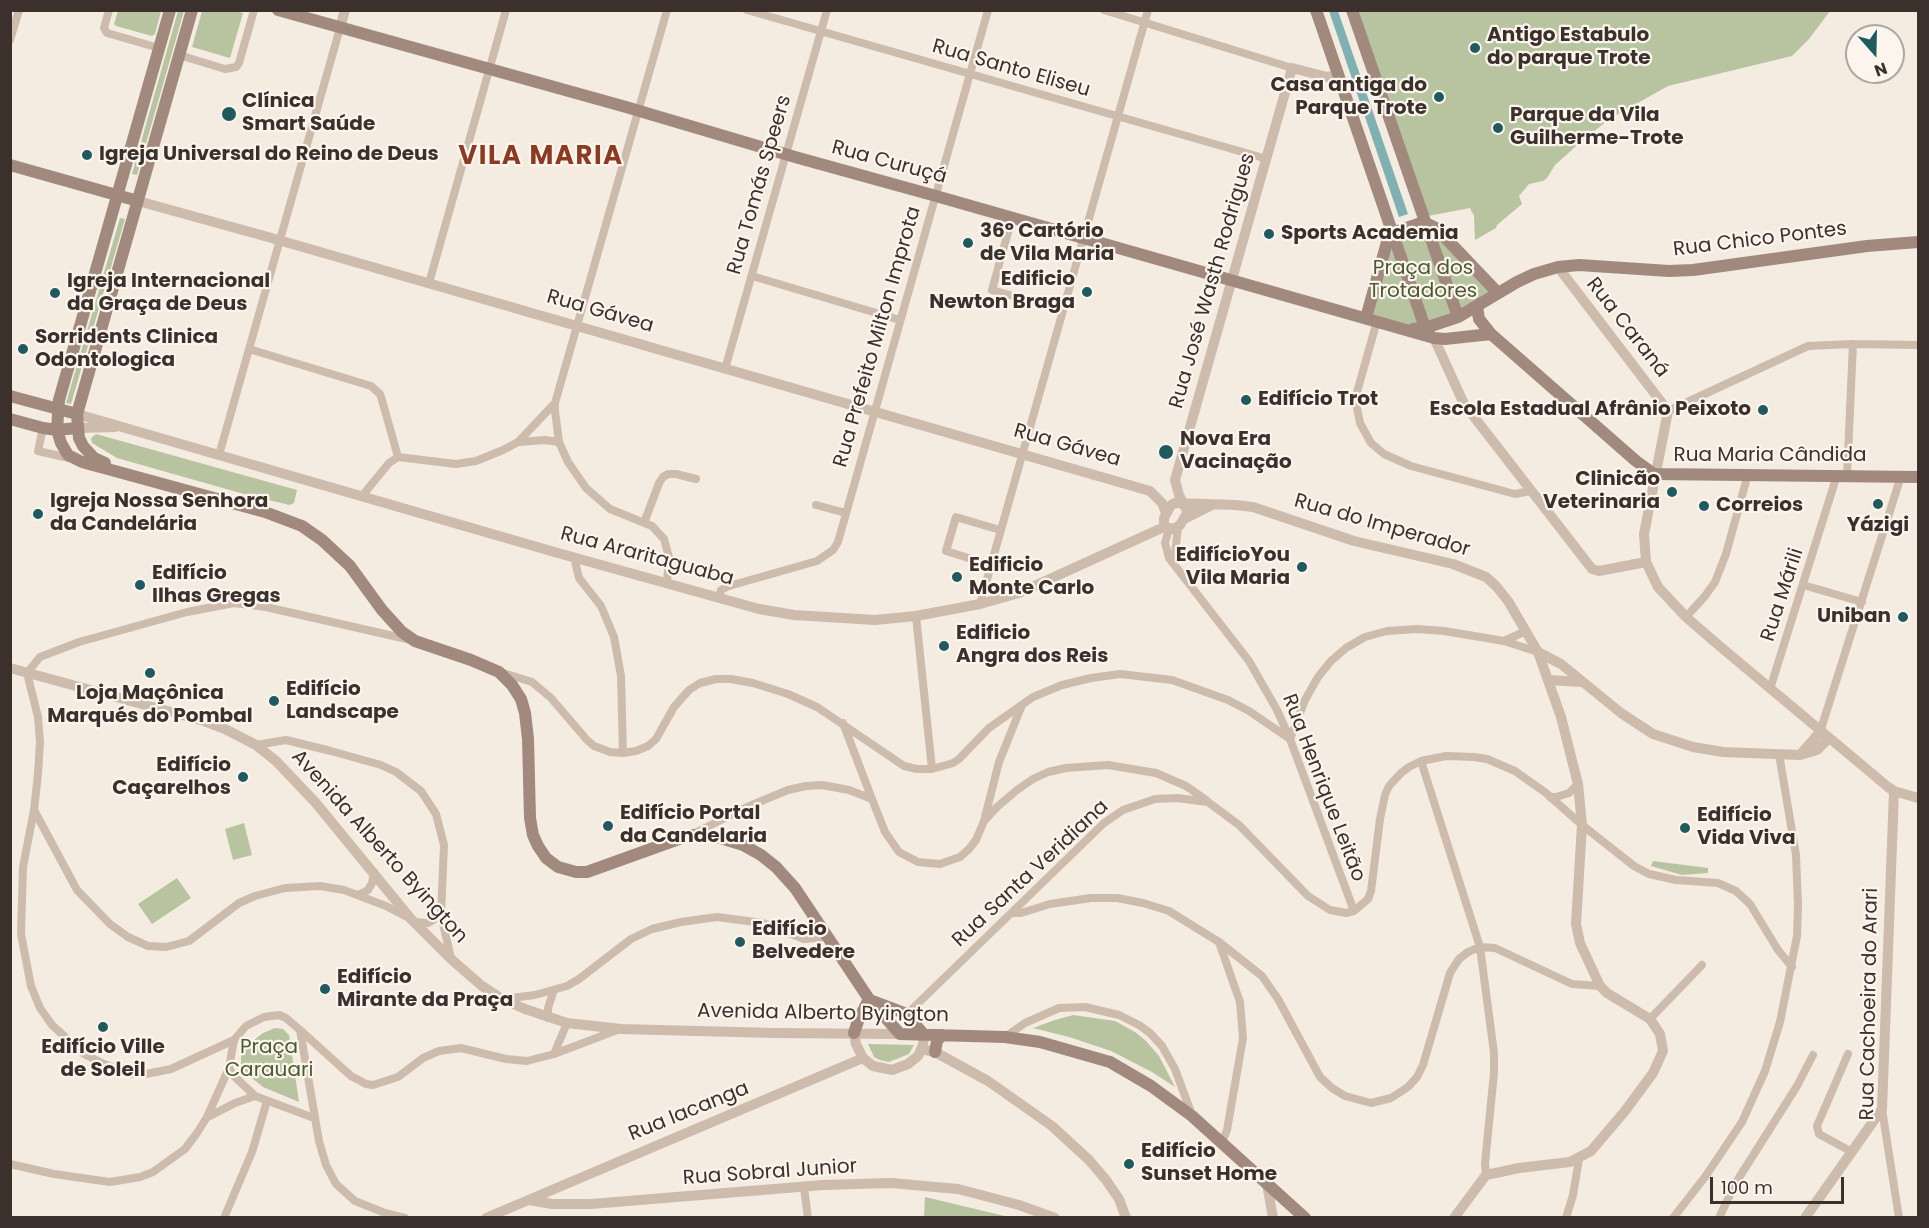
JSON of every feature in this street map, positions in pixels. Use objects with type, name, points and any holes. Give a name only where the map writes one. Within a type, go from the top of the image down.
[{"type":"main road","points":[[170,10],[57,409],[57,430],[65,451],[82,462],[265,512],[302,526],[342,558],[360,577],[393,623],[415,641],[499,672],[516,692],[525,713],[528,739],[530,818],[538,846],[546,858],[566,870],[587,872],[690,835],[714,836],[742,845],[761,855],[776,867],[795,888],[869,999],[900,1034]]},
{"type":"main road","points":[[118,471],[113,466],[94,458],[88,452],[80,440],[77,414],[192,10]]},
{"type":"main road","name":"Rua Curuçá","points":[[278,10],[1434,338],[1491,334]]},
{"type":"main road","points":[[1316,10],[1425,328],[1434,338]]},
{"type":"main road","points":[[1352,10],[1458,317]]},
{"type":"main road","name":"Rua Gávea","points":[[10,165],[138,201]]},
{"type":"main road","points":[[1372,320],[1387,242],[1392,233],[1424,222],[1436,228],[1497,292]]},
{"type":"main road","name":"Rua Chico Pontes","points":[[1406,330],[1425,328],[1458,317],[1497,292],[1534,274],[1558,267],[1579,265],[1668,271],[1693,270],[1861,247],[1918,242]]},
{"type":"main road","name":"Rua Maria Cândida","points":[[1477,306],[1479,319],[1491,334],[1636,461],[1654,474],[1918,477]]},
{"type":"main road","name":"Rua Araritaguaba","points":[[10,396],[77,414]]},
{"type":"main road","name":"Rua Araritaguaba","points":[[10,419],[57,430],[77,428]]},
{"type":"main road","points":[[869,999],[908,1014],[924,1035]]},
{"type":"main road","points":[[855,1034],[858,1021],[869,999]]},
{"type":"main road","name":"Avenida Alberto Byington","points":[[900,1034],[1005,1037],[1040,1042],[1110,1062],[1151,1086],[1192,1116],[1305,1218]]},
{"type":"main road","points":[[935,1052],[937,1041],[942,1035]]},
{"type":"street","points":[[10,40],[19,10]]},
{"type":"street","points":[[109,10],[104,28],[107,33],[159,48]]},
{"type":"street","points":[[180,55],[225,69],[236,67],[254,10]]},
{"type":"street","points":[[219,455],[345,10]]},
{"type":"street","points":[[429,283],[506,10]]},
{"type":"street","points":[[667,10],[555,403],[559,442],[567,462],[592,495],[610,509],[658,531],[668,548],[667,582]]},
{"type":"street","name":"Rua Santo Eliseu","points":[[747,10],[1267,159]]},
{"type":"street","name":"Rua Tomás Speers","points":[[724,369],[827,10]]},
{"type":"street","name":"Rua Prefeito Milton Improta","points":[[719,596],[724,587],[817,561],[833,550],[838,542],[988,10]]},
{"type":"street","points":[[1104,10],[1292,68],[1327,77],[1338,75]]},
{"type":"street","points":[[981,604],[1148,10]]},
{"type":"street","name":"Rua José Wasth Rodrigues","points":[[1164,487],[1232,280],[1292,68]]},
{"type":"street","name":"Rua Gávea","points":[[138,201],[874,412],[1022,453],[1164,487]]},
{"type":"street","points":[[1012,218],[992,290],[1063,310]]},
{"type":"street","name":"Rua Caraná","points":[[1558,267],[1668,411]]},
{"type":"street","points":[[752,276],[900,320]]},
{"type":"street","points":[[1372,320],[1357,400],[1360,423],[1371,443],[1384,454],[1411,466],[1515,494],[1530,491]]},
{"type":"street","points":[[1434,338],[1464,404],[1592,569],[1599,571],[1646,562]]},
{"type":"street","name":"Rua Márili","points":[[1770,689],[1803,585],[1842,476],[1853,344]]},
{"type":"street","points":[[1918,345],[1808,346],[1668,411],[1644,534],[1646,562],[1658,587],[1686,616],[1894,791],[1918,798]]},
{"type":"street","points":[[249,349],[371,386],[380,394],[398,457]]},
{"type":"street","points":[[362,496],[389,463],[398,457],[447,464],[465,463],[490,457],[518,442],[555,403]]},
{"type":"street","name":"Rua Araritaguaba","points":[[77,414],[112,423],[118,427]]},
{"type":"street","name":"Rua Araritaguaba","points":[[77,428],[118,427],[759,609],[794,615],[875,620],[916,616],[981,604],[1019,593],[1174,525]]},
{"type":"street","points":[[43,428],[38,451],[82,462]]},
{"type":"street","points":[[518,442],[545,440],[559,442]]},
{"type":"street","points":[[644,523],[663,477],[676,474],[696,479]]},
{"type":"street","points":[[1686,616],[1715,582],[1748,474]]},
{"type":"street","points":[[499,672],[532,682],[543,690],[587,740],[603,750],[623,753],[648,746],[656,739],[681,698],[700,683],[716,679],[731,679],[788,694],[817,707],[843,722],[904,766],[932,770],[959,759],[989,728],[1022,704],[1062,685],[1120,674],[1146,675],[1172,680],[1228,700],[1249,711],[1290,740],[1305,700],[1318,677],[1331,661],[1346,648],[1365,637],[1387,631],[1417,629],[1503,641],[1538,652],[1561,664],[1621,713],[1653,734],[1669,740],[1723,752],[1800,755],[1817,750],[1825,735],[1862,602],[1901,476]]},
{"type":"street","points":[[1164,487],[1177,490],[1183,504],[1187,511],[1174,525],[1162,503],[1164,487]]},
{"type":"street","name":"Rua do Imperador","points":[[1183,504],[1205,502],[1212,505],[1252,507],[1354,541],[1470,570],[1486,577],[1496,586],[1508,601],[1538,652],[1561,717],[1578,784],[1582,825],[1577,931],[1584,957],[1600,986]]},
{"type":"street","points":[[1166,513],[1175,503],[1183,504]]},
{"type":"street","points":[[816,505],[846,513]]},
{"type":"street","name":"Rua do Imperador","points":[[1174,525],[1212,505]]},
{"type":"street","points":[[992,565],[946,551],[956,517],[1000,530]]},
{"type":"street","name":"Rua Henrique Leitão","points":[[1174,525],[1166,536],[1166,551],[1169,558],[1250,661],[1263,683],[1290,740],[1354,911]]},
{"type":"street","points":[[574,557],[579,578],[601,606],[610,623],[621,676],[623,753]]},
{"type":"street","points":[[1803,585],[1862,602]]},
{"type":"street","points":[[234,1040],[171,1069],[146,1074],[131,1074],[84,1054],[52,1025],[40,1008],[31,986],[21,934],[23,867],[34,810],[40,742],[38,717],[27,673],[40,657],[79,642],[187,612],[234,603],[266,607],[415,641]]},
{"type":"street","points":[[916,616],[932,770]]},
{"type":"street","points":[[1503,641],[1526,631]]},
{"type":"street","name":"Avenida Alberto Byington","points":[[10,668],[204,721],[256,745],[276,761],[315,802],[413,920],[451,959],[482,986],[502,999],[548,1018],[567,1023],[621,1029],[900,1034]]},
{"type":"street","points":[[1548,680],[1582,682]]},
{"type":"street","points":[[843,722],[872,799],[892,843],[908,858],[924,863],[940,864],[960,857],[976,840],[984,821],[999,762],[1022,704]]},
{"type":"street","points":[[256,745],[286,740],[302,743],[381,765],[415,784],[431,805],[442,832],[445,858],[441,915],[451,959]]},
{"type":"street","points":[[1672,1218],[1725,1149],[1754,1096],[1773,1047],[1792,966],[1797,925],[1796,855],[1779,754]]},
{"type":"street","points":[[1354,911],[1368,899],[1371,891],[1380,819],[1389,786],[1401,773],[1421,761],[1446,756],[1474,757],[1487,759],[1515,771],[1550,796],[1634,866],[1649,874],[1676,880],[1718,883],[1742,895],[1780,954],[1792,966]]},
{"type":"street","points":[[1421,761],[1480,947],[1494,1053],[1494,1083],[1485,1163],[1486,1175],[1454,1218]]},
{"type":"street","points":[[984,821],[997,807],[1033,779],[1048,772],[1086,765],[1108,765],[1156,773],[1186,786],[1208,802]]},
{"type":"street","points":[[1550,796],[1556,797],[1569,793],[1578,784]]},
{"type":"street","points":[[690,835],[747,807],[788,790],[806,786],[835,787],[872,799]]},
{"type":"street","name":"Rua Cachoeira do Arari","points":[[1894,791],[1882,1109],[1899,1218]]},
{"type":"street","name":"Rua Santa Veridiana","points":[[908,1014],[1104,823],[1123,810],[1155,799],[1183,798],[1208,802],[1239,825],[1308,896],[1330,910],[1346,913],[1354,911]]},
{"type":"street","points":[[34,810],[77,890],[110,924],[128,937],[148,946],[166,947],[189,941],[239,903],[285,888],[320,886],[358,895],[413,920],[428,923],[441,915]]},
{"type":"street","points":[[358,895],[368,890],[374,872]]},
{"type":"street","points":[[1012,913],[1091,897],[1117,898],[1169,911],[1219,942],[1262,976],[1282,1006],[1320,1077],[1344,1096],[1371,1103],[1391,1098],[1418,1077],[1450,973],[1459,959],[1480,947],[1501,950],[1572,984],[1600,986],[1607,993],[1650,1019],[1662,1038],[1663,1051],[1658,1065],[1625,1111],[1591,1151],[1579,1159],[1486,1175]]},
{"type":"street","points":[[502,999],[536,995],[554,990],[579,979],[631,939],[652,929],[681,922],[717,917],[763,923],[804,939],[827,937]]},
{"type":"street","points":[[1219,942],[1240,1002],[1243,1038],[1227,1130],[1222,1142]]},
{"type":"street","points":[[1650,1019],[1702,965]]},
{"type":"street","points":[[548,1018],[548,1008],[554,990]]},
{"type":"street","name":"Avenida Alberto Byington","points":[[1005,1037],[1025,1023],[1059,1008],[1085,1007],[1119,1015],[1145,1029],[1162,1046],[1175,1069],[1192,1116]]},
{"type":"street","points":[[10,1164],[89,1181],[110,1182],[140,1177],[153,1172],[185,1149],[207,1117],[228,1068],[234,1040],[246,1026],[264,1017],[283,1016],[321,1047],[351,1076],[373,1085],[398,1077],[423,1058],[439,1051],[460,1048],[516,1060],[527,1060],[554,1054],[621,1029]]},
{"type":"street","points":[[554,1054],[567,1023]]},
{"type":"street","points":[[300,1030],[319,1141],[326,1165],[336,1184],[345,1194],[365,1205],[405,1218]]},
{"type":"street","points":[[855,1034],[856,1044],[863,1058],[873,1066],[892,1070],[909,1065],[918,1056],[924,1035]]},
{"type":"street","points":[[304,1054],[312,1048],[321,1047]]},
{"type":"street","points":[[921,1049],[935,1052],[988,1082],[1052,1126],[1089,1160],[1106,1180],[1119,1198],[1126,1218]]},
{"type":"street","points":[[1848,1054],[1817,1126],[1817,1131],[1852,1152]]},
{"type":"street","points":[[1719,1218],[1735,1184],[1797,1086],[1813,1055]]},
{"type":"street","name":"Rua Iacanga","points":[[529,1200],[863,1058]]},
{"type":"street","points":[[228,1068],[255,1096],[314,1118]]},
{"type":"street","points":[[207,1117],[255,1096]]},
{"type":"street","points":[[224,1218],[252,1152],[267,1101]]},
{"type":"street","points":[[1805,1218],[1882,1109]]},
{"type":"street","points":[[1566,1218],[1573,1195],[1579,1159]]},
{"type":"street","name":"Rua Sobral Junior","points":[[529,1200],[552,1204],[591,1204],[891,1183],[929,1185],[990,1196],[1055,1218]]},
{"type":"street","points":[[1267,1184],[1274,1218]]},
{"type":"street","points":[[804,1188],[808,1218]]},
{"type":"street","points":[[486,1218],[529,1200]]},
{"type":"street","points":[[1467,1218],[1468,1201]]},
{"type":"green space","points":[[118,11],[161,11],[155,34],[152,36],[116,26],[114,24]]},
{"type":"green space","points":[[178,11],[184,11],[137,175],[132,174]]},
{"type":"green space","points":[[202,11],[243,13],[230,58],[192,47]]},
{"type":"green space","name":"Parque da Vila Guilherme-Trote","points":[[1358,11],[1830,11],[1809,39],[1792,56],[1668,86],[1611,118],[1555,165],[1547,178],[1529,184],[1519,196],[1522,204],[1496,228],[1475,240],[1474,216],[1470,208],[1428,216]]},
{"type":"green space","points":[[120,218],[125,219],[71,404],[66,403]]},
{"type":"green space","name":"Praça dos Trotadores","points":[[1422,226],[1431,230],[1492,292],[1439,320],[1408,326],[1371,315],[1392,241],[1398,234]]},
{"type":"green space","points":[[96,434],[297,490],[294,503],[290,505],[251,496],[117,458],[92,443],[91,438]]},
{"type":"green space","points":[[244,823],[252,855],[233,860],[225,829]]},
{"type":"green space","points":[[1653,861],[1708,868],[1708,873],[1682,875],[1651,866]]},
{"type":"green space","points":[[177,878],[191,898],[152,924],[138,904]]},
{"type":"green space","points":[[1073,1015],[1115,1021],[1135,1032],[1159,1056],[1175,1087],[1111,1051],[1033,1028]]},
{"type":"green space","name":"Praça Carauari","points":[[275,1028],[283,1029],[289,1035],[299,1102],[263,1087],[247,1074],[241,1064],[241,1056],[254,1040]]},
{"type":"green space","points":[[868,1044],[914,1045],[909,1054],[889,1062],[874,1057]]},
{"type":"green space","points":[[925,1197],[1009,1217],[924,1217]]},
{"type":"water","points":[[1329,11],[1338,11],[1408,214],[1399,217]]},
{"type":"place","name":"Antigo Estabulo do parque Trote","points":[[1475,48]]},
{"type":"place","name":"Casa antiga do Parque Trote","points":[[1439,97]]},
{"type":"place","name":"Clínica Smart Saúde","points":[[229,114]]},
{"type":"place","name":"Parque da Vila Guilherme-Trote","points":[[1498,128]]},
{"type":"place","name":"Igreja Universal do Reino de Deus","points":[[87,155]]},
{"type":"place","name":"Sports Academia","points":[[1269,234]]},
{"type":"place","name":"36º Cartório de Vila Maria","points":[[968,243]]},
{"type":"place","name":"Edificio Newton Braga","points":[[1087,292]]},
{"type":"place","name":"Igreja Internacional da Graça de Deus","points":[[55,293]]},
{"type":"place","name":"Sorridents Clinica Odontologica","points":[[23,349]]},
{"type":"place","name":"Edifício Trot","points":[[1246,400]]},
{"type":"place","name":"Escola Estadual Afrânio Peixoto","points":[[1763,410]]},
{"type":"place","name":"Nova Era Vacinação","points":[[1166,452]]},
{"type":"place","name":"Clinicão Veterinaria","points":[[1672,492]]},
{"type":"place","name":"Yázigi","points":[[1878,504]]},
{"type":"place","name":"Correios","points":[[1704,506]]},
{"type":"place","name":"Igreja Nossa Senhora da Candelária","points":[[38,514]]},
{"type":"place","name":"EdifícioYou Vila Maria","points":[[1302,567]]},
{"type":"place","name":"Edificio Monte Carlo","points":[[957,577]]},
{"type":"place","name":"Edifício Ilhas Gregas","points":[[140,585]]},
{"type":"place","name":"Uniban","points":[[1903,617]]},
{"type":"place","name":"Edificio Angra dos Reis","points":[[944,646]]},
{"type":"place","name":"Loja Maçônica Marqués do Pombal","points":[[150,673]]},
{"type":"place","name":"Edifício Landscape","points":[[274,701]]},
{"type":"place","name":"Edifício Caçarelhos","points":[[243,777]]},
{"type":"place","name":"Edifício Portal da Candelaria","points":[[608,826]]},
{"type":"place","name":"Edifício Vida Viva","points":[[1685,828]]},
{"type":"place","name":"Edifício Belvedere","points":[[740,942]]},
{"type":"place","name":"Edifício Mirante da Praça","points":[[325,989]]},
{"type":"place","name":"Edifício Ville de Soleil","points":[[103,1027]]},
{"type":"place","name":"Edifício Sunset Home","points":[[1129,1164]]},
{"type":"district","name":"VILA MARIA","points":[[541,157]]}]
